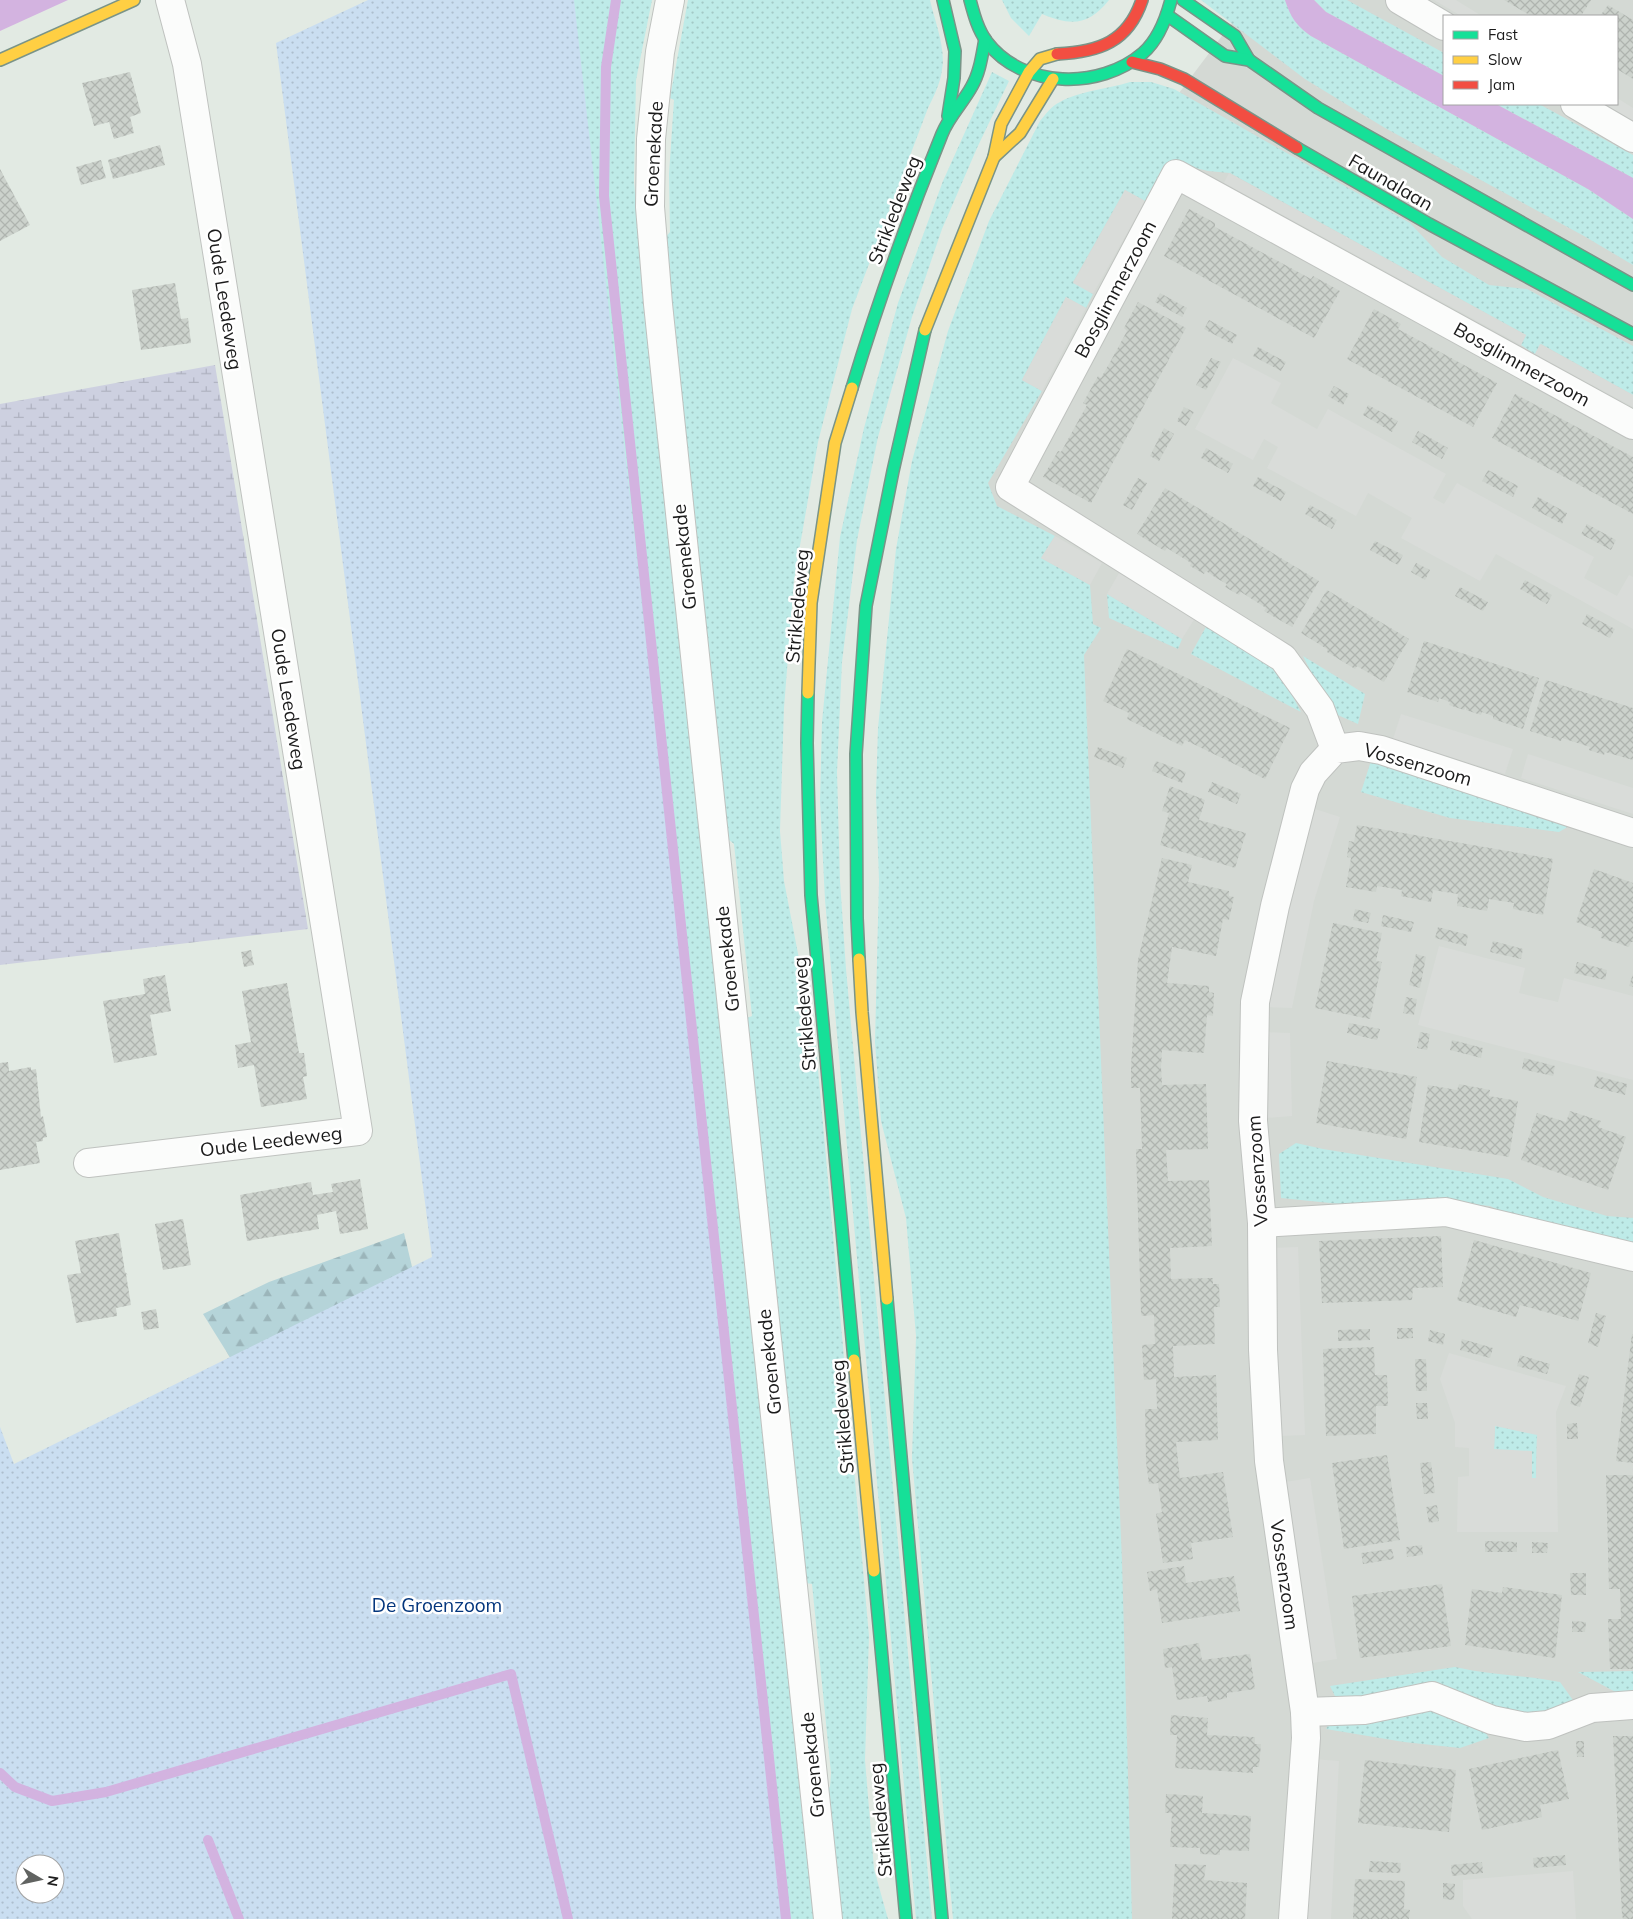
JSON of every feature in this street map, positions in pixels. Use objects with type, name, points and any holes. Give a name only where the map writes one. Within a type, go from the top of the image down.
[{"type":"main road","points":[[0,60],[134,0]]},
{"type":"main road","name":"Strikledeweg","points":[[906,1919],[810,895],[807,743],[811,603],[835,443],[872,320],[912,209],[947,122],[954,78],[955,51],[943,0]]},
{"type":"main road","points":[[970,0],[975,18],[992,48],[1007,60],[1029,72],[1053,79],[1096,77],[1111,73],[1132,62],[1144,52],[1157,36],[1167,15],[1171,0]]},
{"type":"main road","points":[[942,1919],[862,1012],[857,918],[856,754],[866,606],[921,346],[971,211],[994,157],[1000,124],[1029,72],[1040,59],[1052,54],[1079,53],[1096,49],[1112,42],[1126,30],[1137,15],[1142,0]]},
{"type":"main road","name":"Faunalaan","points":[[1148,0],[1225,56],[1248,60],[1318,108],[1633,285]]},
{"type":"main road","name":"Faunalaan","points":[[1184,0],[1235,36],[1248,60]]},
{"type":"main road","name":"Strikledeweg","points":[[947,122],[972,87],[978,73],[986,39]]},
{"type":"main road","name":"Faunalaan","points":[[1132,62],[1160,69],[1184,79],[1420,220],[1633,334]]},
{"type":"main road","points":[[994,157],[1020,133],[1053,79]]},
{"type":"street","name":"Oude Leedeweg","points":[[88,1164],[358,1131],[189,74],[170,0]]},
{"type":"street","name":"Groenekade","points":[[670,0],[658,71],[652,139],[650,207],[658,304],[828,1919]]},
{"type":"street","points":[[1400,0],[1443,25]]},
{"type":"street","points":[[1577,105],[1633,138]]},
{"type":"street","name":"Bosglimmerzoom","points":[[1335,749],[1320,709],[1283,658],[1010,487],[1176,174],[1633,424]]},
{"type":"street","name":"Vossenzoom","points":[[1293,1919],[1306,1738],[1306,1712],[1269,1461],[1263,1350],[1262,1223],[1253,1121],[1255,1002],[1275,906],[1305,789],[1313,773],[1335,749],[1359,746],[1381,750],[1633,833]]},
{"type":"street","points":[[1262,1223],[1446,1212],[1633,1258]]},
{"type":"street","points":[[1306,1712],[1364,1710],[1432,1696],[1492,1720],[1526,1727],[1548,1725],[1592,1708],[1633,1705]]},
{"type":"shaded area","points":[[0,0],[68,0],[0,31]]},
{"type":"shaded area","points":[[491,0],[652,0],[636,80],[634,182],[644,299],[816,1919],[733,1919]]},
{"type":"shaded area","points":[[688,0],[930,0],[943,53],[942,70],[935,94],[852,309],[818,442],[794,580],[784,708],[780,831],[784,881],[816,1047],[869,1636],[865,1760],[874,1869],[888,1919],[842,1919],[827,1788],[830,1787],[831,1773],[812,1584],[806,1583],[747,1018],[752,1016],[734,844],[727,838],[664,239],[670,232],[669,174],[674,100],[670,98]]},
{"type":"shaded area","points":[[1002,0],[1109,0],[1094,15],[1078,21],[1062,21],[1042,14],[1029,36],[1011,18]]},
{"type":"shaded area","points":[[1201,0],[1285,0],[1295,21],[1311,36],[1588,189],[1633,219],[1633,265],[1584,236],[1385,128],[1305,79]]},
{"type":"shaded area","points":[[1249,0],[1633,0],[1633,1919],[1060,1919],[939,543],[1125,165]]},
{"type":"shaded area","points":[[1285,0],[1314,0],[1326,12],[1443,75],[1443,105],[1498,105],[1633,178],[1633,219],[1588,189],[1311,36],[1301,28],[1289,12]]},
{"type":"shaded area","points":[[1314,0],[1347,0],[1443,52],[1443,75],[1326,12]]},
{"type":"shaded area","points":[[1434,0],[1456,0],[1480,15],[1459,15]]},
{"type":"shaded area","points":[[992,72],[1009,81],[977,148],[942,229],[912,317],[878,437],[857,540],[842,662],[837,772],[840,881],[846,969],[932,1919],[916,1919],[825,900],[820,801],[822,722],[840,537],[864,428],[898,303],[943,181]]},
{"type":"shaded area","points":[[1130,82],[1151,82],[1174,89],[1410,223],[1442,257],[1489,285],[1527,289],[1633,346],[1633,395],[1541,344],[1535,354],[1521,345],[1526,335],[1230,173],[1208,171],[1179,164],[1159,175],[1145,201],[1125,190],[1073,282],[1093,294],[1086,308],[1066,297],[1022,380],[1042,391],[988,483],[997,506],[1055,536],[1041,558],[1090,585],[1093,624],[1101,628],[1084,655],[1122,1562],[1132,1919],[953,1919],[912,1458],[916,1336],[906,1218],[881,1121],[875,1042],[879,880],[876,795],[878,728],[896,549],[912,461],[948,331],[989,221],[1040,121],[1051,108],[1076,95]]},
{"type":"shaded area","points":[[1618,99],[1633,108],[1633,121],[1606,105],[1618,105]]},
{"type":"shaded area","points":[[1498,105],[1541,105],[1633,155],[1633,178]]},
{"type":"shaded area","points":[[1229,173],[1526,335],[1521,345],[1224,183]]},
{"type":"shaded area","points":[[1125,190],[1145,201],[1093,294],[1073,283]]},
{"type":"shaded area","points":[[1066,297],[1086,308],[1042,391],[1022,380]]},
{"type":"shaded area","points":[[1540,344],[1633,395],[1633,407],[1535,354]]},
{"type":"shaded area","points":[[1233,358],[1281,383],[1271,403],[1317,429],[1328,409],[1446,474],[1433,498],[1444,504],[1457,483],[1594,557],[1584,578],[1617,596],[1629,575],[1633,577],[1633,629],[1496,554],[1480,581],[1401,538],[1412,518],[1368,493],[1356,516],[1267,468],[1278,447],[1264,439],[1253,460],[1195,429]]},
{"type":"shaded area","points":[[1055,536],[1102,563],[1090,585],[1041,558]]},
{"type":"shaded area","points":[[1119,573],[1195,618],[1182,639],[1107,594]]},
{"type":"shaded area","points":[[1107,594],[1182,639],[1178,649],[1109,618]]},
{"type":"shaded area","points":[[1207,625],[1278,669],[1301,712],[1191,654]]},
{"type":"shaded area","points":[[1303,656],[1365,694],[1358,724],[1331,712]]},
{"type":"shaded area","points":[[1401,714],[1513,749],[1505,774],[1393,739]]},
{"type":"shaded area","points":[[1528,754],[1633,788],[1633,814],[1521,778]]},
{"type":"shaded area","points":[[1371,761],[1569,826],[1559,832],[1450,818],[1361,792]]},
{"type":"shaded area","points":[[1315,809],[1340,817],[1314,901],[1292,1008],[1266,1007],[1288,904]]},
{"type":"shaded area","points":[[1439,946],[1525,968],[1519,993],[1558,1002],[1564,978],[1633,996],[1633,1080],[1418,1025]]},
{"type":"shaded area","points":[[1264,1032],[1290,1033],[1292,1116],[1265,1118]]},
{"type":"shaded area","points":[[1296,1143],[1508,1179],[1543,1197],[1607,1216],[1633,1218],[1633,1251],[1539,1228],[1490,1206],[1439,1201],[1350,1205],[1281,1198],[1279,1154]]},
{"type":"shaded area","points":[[1298,1247],[1305,1435],[1279,1436],[1272,1248]]},
{"type":"shaded area","points":[[1449,1353],[1566,1386],[1556,1412],[1558,1532],[1457,1532],[1458,1477],[1469,1476],[1469,1448],[1455,1447],[1455,1423],[1440,1379]],"holes":[[[1495,1426],[1537,1435],[1536,1478],[1532,1478],[1532,1451],[1494,1449]]]},
{"type":"shaded area","points":[[1495,1425],[1537,1434],[1536,1478],[1532,1478],[1494,1449]]},
{"type":"shaded area","points":[[1310,1478],[1337,1659],[1312,1663],[1285,1482]]},
{"type":"shaded area","points":[[1455,1667],[1560,1682],[1575,1703],[1560,1711],[1533,1714],[1471,1701],[1435,1681],[1375,1696],[1337,1700],[1330,1686]]},
{"type":"shaded area","points":[[1633,1671],[1633,1697],[1625,1697],[1578,1672]]},
{"type":"shaded area","points":[[1428,1710],[1482,1727],[1489,1738],[1460,1748],[1404,1742],[1326,1729],[1330,1722],[1378,1722]]},
{"type":"shaded area","points":[[1313,1759],[1339,1761],[1331,1919],[1305,1919]]},
{"type":"shaded area","points":[[1573,1871],[1576,1919],[1472,1919],[1463,1906],[1463,1880]]},
{"type":"green space","name":"De Groenzoom","points":[[368,0],[574,0],[790,1919],[0,1919],[0,1427],[14,1464],[432,1257],[276,43]]},
{"type":"green space","points":[[215,365],[308,929],[0,965],[0,404]]},
{"type":"green space","points":[[404,1233],[418,1292],[236,1367],[203,1314],[269,1282]]},
{"type":"building","points":[[1504,0],[1591,0],[1582,15],[1529,15]]},
{"type":"building","points":[[1608,5],[1633,20],[1633,79],[1618,70],[1618,15],[1601,15]]},
{"type":"building","points":[[130,72],[141,113],[130,117],[134,133],[114,139],[109,122],[94,126],[82,83]]},
{"type":"building","points":[[160,145],[165,165],[113,179],[108,160]]},
{"type":"building","points":[[101,160],[106,178],[81,185],[76,167]]},
{"type":"building","points":[[0,169],[30,225],[0,241]]},
{"type":"building","points":[[1189,209],[1215,223],[1215,227],[1311,279],[1313,276],[1340,291],[1314,338],[1164,256]]},
{"type":"building","points":[[175,283],[181,319],[188,318],[191,343],[141,350],[132,290]]},
{"type":"building","points":[[1160,293],[1187,308],[1182,317],[1155,302]]},
{"type":"building","points":[[1138,302],[1186,328],[1091,503],[1043,477],[1058,451],[1061,452],[1087,405],[1083,403],[1098,376],[1101,378],[1114,355],[1127,331],[1124,328]]},
{"type":"building","points":[[1374,309],[1401,324],[1398,329],[1497,383],[1473,427],[1347,359]]},
{"type":"building","points":[[1209,320],[1237,335],[1232,344],[1204,329]]},
{"type":"building","points":[[1258,347],[1286,362],[1281,371],[1253,356]]},
{"type":"building","points":[[1211,358],[1221,362],[1206,390],[1196,385]]},
{"type":"building","points":[[1334,386],[1349,394],[1343,405],[1328,396]]},
{"type":"building","points":[[1515,394],[1633,457],[1633,514],[1492,438]]},
{"type":"building","points":[[1368,405],[1398,421],[1392,432],[1363,415]]},
{"type":"building","points":[[1184,407],[1194,412],[1186,426],[1177,421]]},
{"type":"building","points":[[1164,428],[1174,434],[1159,461],[1150,456]]},
{"type":"building","points":[[1418,431],[1448,448],[1442,459],[1412,442]]},
{"type":"building","points":[[1206,448],[1233,464],[1228,473],[1201,458]]},
{"type":"building","points":[[1488,470],[1518,486],[1513,497],[1482,481]]},
{"type":"building","points":[[1258,477],[1286,492],[1281,501],[1253,486]]},
{"type":"building","points":[[1138,478],[1147,483],[1132,510],[1123,505]]},
{"type":"building","points":[[1165,488],[1319,581],[1292,627],[1264,611],[1266,608],[1241,592],[1239,595],[1225,587],[1227,584],[1206,571],[1204,574],[1190,566],[1191,563],[1167,548],[1165,551],[1137,534]]},
{"type":"building","points":[[1538,497],[1567,513],[1562,524],[1532,508]]},
{"type":"building","points":[[1310,505],[1337,520],[1332,529],[1305,514]]},
{"type":"building","points":[[1587,524],[1616,540],[1611,550],[1581,534]]},
{"type":"building","points":[[1375,541],[1403,555],[1398,565],[1370,550]]},
{"type":"building","points":[[1416,563],[1430,570],[1425,580],[1411,572]]},
{"type":"building","points":[[1525,580],[1552,595],[1547,604],[1520,589]]},
{"type":"building","points":[[1460,587],[1488,602],[1483,611],[1455,596]]},
{"type":"building","points":[[1327,590],[1409,639],[1384,682],[1357,666],[1355,669],[1301,633]]},
{"type":"building","points":[[1587,614],[1615,629],[1610,638],[1582,624]]},
{"type":"building","points":[[1424,641],[1539,678],[1523,729],[1493,719],[1493,716],[1482,712],[1481,715],[1466,710],[1466,707],[1464,710],[1449,705],[1450,702],[1439,698],[1438,702],[1407,692]]},
{"type":"building","points":[[1127,649],[1290,728],[1265,779],[1185,740],[1182,746],[1127,719],[1129,713],[1103,701]]},
{"type":"building","points":[[1546,680],[1633,708],[1633,760],[1605,752],[1604,755],[1589,750],[1590,747],[1562,738],[1561,741],[1530,731]]},
{"type":"building","points":[[1098,747],[1127,758],[1123,768],[1094,757]]},
{"type":"building","points":[[1156,761],[1186,772],[1182,783],[1152,771]]},
{"type":"building","points":[[1212,782],[1241,794],[1237,804],[1208,792]]},
{"type":"building","points":[[1170,786],[1205,800],[1199,820],[1246,833],[1235,868],[1160,845],[1169,813],[1162,811]]},
{"type":"building","points":[[1357,825],[1553,859],[1543,915],[1513,909],[1514,903],[1489,899],[1487,911],[1457,906],[1458,894],[1433,890],[1431,902],[1401,896],[1402,890],[1377,886],[1376,892],[1346,887],[1351,858],[1347,857],[1349,841],[1354,842]]},
{"type":"building","points":[[1162,858],[1192,865],[1188,882],[1229,891],[1229,896],[1234,897],[1229,920],[1223,919],[1216,956],[1172,947],[1167,983],[1209,986],[1209,992],[1214,993],[1213,1016],[1207,1015],[1204,1053],[1162,1050],[1161,1067],[1162,1085],[1206,1084],[1208,1149],[1166,1150],[1168,1181],[1209,1180],[1212,1246],[1170,1248],[1171,1279],[1213,1278],[1213,1284],[1219,1284],[1220,1307],[1214,1307],[1215,1344],[1173,1346],[1174,1377],[1216,1375],[1218,1440],[1176,1442],[1180,1478],[1223,1472],[1233,1537],[1191,1543],[1193,1559],[1163,1563],[1156,1514],[1162,1512],[1158,1483],[1149,1484],[1146,1462],[1145,1409],[1157,1409],[1156,1379],[1144,1380],[1142,1345],[1155,1344],[1154,1315],[1142,1316],[1141,1314],[1136,1149],[1142,1149],[1140,1088],[1131,1088],[1138,960]]},
{"type":"building","points":[[1594,869],[1633,883],[1633,942],[1631,942],[1629,947],[1601,938],[1602,932],[1576,922]]},
{"type":"building","points":[[1355,909],[1371,913],[1368,923],[1353,920]]},
{"type":"building","points":[[1383,915],[1414,922],[1411,932],[1381,926]]},
{"type":"building","points":[[1333,923],[1382,933],[1376,961],[1382,962],[1370,1019],[1315,1008]]},
{"type":"building","points":[[1438,927],[1468,935],[1466,946],[1435,938]]},
{"type":"building","points":[[1493,941],[1523,949],[1521,959],[1490,952]]},
{"type":"building","points":[[251,950],[254,965],[244,967],[241,952]]},
{"type":"building","points":[[1416,954],[1426,957],[1420,988],[1409,985]]},
{"type":"building","points":[[1577,962],[1607,970],[1605,980],[1574,973]]},
{"type":"building","points":[[1633,974],[1633,987],[1629,986]]},
{"type":"building","points":[[165,975],[171,1011],[150,1015],[157,1055],[114,1063],[103,1001],[145,994],[143,979]]},
{"type":"building","points":[[287,983],[299,1053],[304,1053],[307,1076],[303,1077],[307,1099],[261,1107],[254,1065],[238,1068],[235,1045],[251,1042],[242,991]]},
{"type":"building","points":[[1406,997],[1417,999],[1414,1015],[1403,1013]]},
{"type":"building","points":[[1349,1023],[1380,1029],[1377,1040],[1347,1033]]},
{"type":"building","points":[[1420,1032],[1430,1034],[1427,1050],[1417,1048]]},
{"type":"building","points":[[1452,1040],[1483,1048],[1481,1058],[1450,1050]]},
{"type":"building","points":[[1524,1058],[1555,1066],[1553,1076],[1522,1069]]},
{"type":"building","points":[[1327,1061],[1417,1077],[1406,1139],[1316,1123]]},
{"type":"building","points":[[8,1062],[9,1071],[31,1067],[31,1070],[36,1069],[41,1117],[43,1116],[47,1137],[43,1138],[43,1141],[36,1142],[40,1163],[0,1170],[0,1063]]},
{"type":"building","points":[[1597,1076],[1627,1084],[1625,1095],[1594,1087]]},
{"type":"building","points":[[1459,1084],[1490,1090],[1489,1096],[1518,1101],[1509,1157],[1419,1142],[1428,1085],[1457,1090]]},
{"type":"building","points":[[1570,1111],[1601,1121],[1598,1127],[1626,1137],[1608,1190],[1521,1160],[1537,1113],[1566,1122]]},
{"type":"building","points":[[360,1179],[368,1229],[340,1234],[336,1211],[317,1215],[319,1229],[247,1241],[240,1195],[311,1182],[313,1195],[333,1192],[331,1184]]},
{"type":"building","points":[[183,1219],[191,1265],[163,1270],[155,1224]]},
{"type":"building","points":[[119,1233],[125,1272],[128,1275],[126,1274],[131,1305],[116,1308],[117,1316],[76,1323],[67,1275],[81,1273],[75,1241]]},
{"type":"building","points":[[1441,1236],[1443,1287],[1413,1288],[1412,1300],[1322,1303],[1319,1241]]},
{"type":"building","points":[[1474,1240],[1591,1273],[1578,1321],[1520,1305],[1516,1317],[1457,1300]]},
{"type":"building","points":[[156,1309],[159,1328],[144,1330],[141,1312]]},
{"type":"building","points":[[1596,1313],[1606,1316],[1598,1347],[1588,1343]]},
{"type":"building","points":[[1397,1328],[1413,1328],[1413,1338],[1397,1339]]},
{"type":"building","points":[[1370,1329],[1370,1340],[1338,1341],[1338,1330]]},
{"type":"building","points":[[1430,1330],[1445,1334],[1443,1345],[1428,1341]]},
{"type":"building","points":[[1633,1334],[1633,1463],[1616,1461]]},
{"type":"building","points":[[1462,1339],[1493,1348],[1490,1358],[1460,1350]]},
{"type":"building","points":[[1374,1347],[1375,1375],[1387,1375],[1388,1406],[1376,1406],[1376,1434],[1326,1436],[1323,1349]]},
{"type":"building","points":[[1520,1355],[1550,1364],[1547,1374],[1517,1366]]},
{"type":"building","points":[[1415,1359],[1426,1359],[1427,1391],[1416,1391]]},
{"type":"building","points":[[1579,1374],[1589,1377],[1580,1407],[1570,1404]]},
{"type":"building","points":[[1416,1403],[1427,1403],[1428,1419],[1417,1419]]},
{"type":"building","points":[[1577,1423],[1578,1439],[1567,1439],[1567,1424]]},
{"type":"building","points":[[1387,1455],[1400,1540],[1344,1549],[1332,1463]]},
{"type":"building","points":[[1431,1462],[1435,1493],[1424,1494],[1420,1463]]},
{"type":"building","points":[[1606,1475],[1633,1475],[1633,1669],[1610,1669],[1608,1619],[1621,1619],[1620,1589],[1609,1589]]},
{"type":"building","points":[[1437,1505],[1439,1521],[1429,1523],[1426,1507]]},
{"type":"building","points":[[1485,1541],[1517,1542],[1517,1552],[1485,1552]]},
{"type":"building","points":[[1532,1542],[1548,1543],[1547,1553],[1532,1553]]},
{"type":"building","points":[[1422,1545],[1423,1555],[1407,1557],[1406,1547]]},
{"type":"building","points":[[1392,1549],[1394,1559],[1363,1564],[1361,1553]]},
{"type":"building","points":[[1184,1566],[1186,1583],[1234,1576],[1240,1611],[1162,1623],[1157,1589],[1150,1591],[1147,1572]]},
{"type":"building","points":[[1570,1573],[1586,1573],[1586,1595],[1571,1595]]},
{"type":"building","points":[[1442,1584],[1451,1646],[1360,1658],[1352,1596]]},
{"type":"building","points":[[1503,1587],[1562,1595],[1555,1658],[1465,1645],[1472,1589],[1502,1593]]},
{"type":"building","points":[[1572,1621],[1586,1622],[1585,1632],[1572,1632]]},
{"type":"building","points":[[1199,1643],[1202,1660],[1250,1654],[1255,1689],[1227,1693],[1227,1698],[1208,1702],[1207,1696],[1177,1700],[1172,1667],[1165,1668],[1163,1649]]},
{"type":"building","points":[[1171,1715],[1208,1718],[1207,1735],[1255,1737],[1255,1744],[1261,1744],[1259,1767],[1253,1767],[1253,1773],[1175,1768],[1177,1735],[1170,1735]]},
{"type":"building","points":[[1613,1736],[1633,1736],[1633,1919],[1623,1919],[1622,1915]]},
{"type":"building","points":[[1576,1741],[1584,1741],[1584,1757],[1577,1757]]},
{"type":"building","points":[[1558,1750],[1569,1799],[1540,1805],[1542,1817],[1482,1830],[1469,1769]]},
{"type":"building","points":[[1365,1760],[1456,1770],[1449,1832],[1358,1823]]},
{"type":"building","points":[[1166,1794],[1203,1796],[1202,1813],[1251,1816],[1249,1851],[1220,1850],[1220,1855],[1200,1854],[1200,1848],[1170,1847],[1172,1813],[1165,1813]]},
{"type":"building","points":[[1565,1855],[1566,1865],[1534,1868],[1533,1858]]},
{"type":"building","points":[[1370,1861],[1401,1863],[1400,1873],[1369,1872]]},
{"type":"building","points":[[1482,1862],[1483,1873],[1452,1876],[1451,1865]]},
{"type":"building","points":[[1175,1864],[1206,1865],[1204,1880],[1247,1883],[1245,1919],[1172,1919]]},
{"type":"building","points":[[1355,1879],[1405,1881],[1404,1909],[1410,1910],[1409,1919],[1353,1919]]},
{"type":"building","points":[[1443,1883],[1455,1884],[1454,1900],[1443,1899]]},
{"type":"waterway","points":[[616,0],[606,67],[604,196],[786,1919]]},
{"type":"waterway","points":[[0,1773],[15,1787],[52,1801],[106,1792],[511,1674],[568,1919]]},
{"type":"waterway","points":[[208,1840],[239,1919]]},
{"type":"traffic: fast","points":[[943,0],[955,51],[954,78],[948,116]]},
{"type":"traffic: fast","points":[[970,0],[981,32],[987,42],[1002,57],[1021,69],[1041,76],[1062,79],[1106,74],[1125,65],[1143,53],[1161,29],[1171,0]]},
{"type":"traffic: fast","points":[[1183,0],[1235,36],[1249,60]]},
{"type":"traffic: fast","points":[[1167,15],[1225,56],[1249,60],[1318,108],[1633,285]]},
{"type":"traffic: fast","points":[[852,388],[883,292],[917,197],[945,127],[975,81],[985,39]]},
{"type":"traffic: fast","points":[[1297,148],[1429,224],[1633,334]]},
{"type":"traffic: fast","points":[[859,959],[856,754],[866,606],[893,471],[925,330]]},
{"type":"traffic: fast","points":[[808,693],[807,743],[811,895],[854,1360]]},
{"type":"traffic: fast","points":[[887,1299],[942,1919]]},
{"type":"traffic: fast","points":[[874,1571],[906,1919]]},
{"type":"traffic: slow","points":[[0,60],[134,0]]},
{"type":"traffic: slow","points":[[925,330],[994,157],[1001,124],[1029,72],[1040,59],[1057,54]]},
{"type":"traffic: slow","points":[[994,157],[1020,133],[1053,79]]},
{"type":"traffic: slow","points":[[808,693],[811,603],[835,443],[852,388]]},
{"type":"traffic: slow","points":[[859,959],[887,1299]]},
{"type":"traffic: slow","points":[[854,1360],[874,1571]]},
{"type":"traffic: jam","points":[[1057,54],[1086,51],[1110,42],[1129,26],[1142,0]]},
{"type":"traffic: jam","points":[[1132,62],[1160,69],[1184,79],[1297,148]]}]
